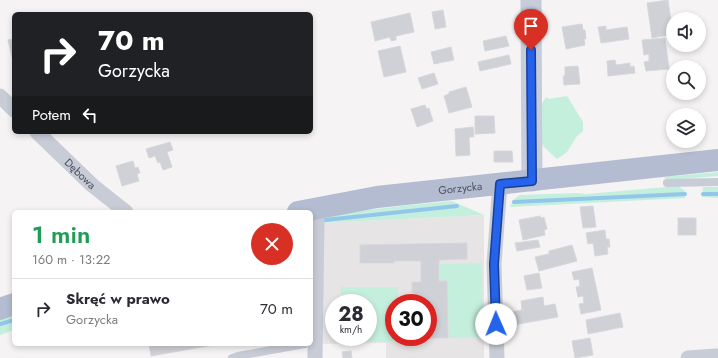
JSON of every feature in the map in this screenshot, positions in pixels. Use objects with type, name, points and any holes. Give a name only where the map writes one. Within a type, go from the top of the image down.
[{"type":"main road","name":"Gorzycka","points":[[306,210],[377,198],[718,160]]},
{"type":"main road","points":[[0,309],[12,305]]},
{"type":"street","points":[[531,0],[532,181]]},
{"type":"street","points":[[0,96],[12,108]]},
{"type":"street","name":"Dębowa","points":[[39,134],[92,185],[123,210]]},
{"type":"street","points":[[497,358],[494,264],[500,184]]},
{"type":"street","points":[[313,216],[317,219],[313,290]]},
{"type":"street","points":[[311,346],[315,358]]},
{"type":"street","points":[[688,358],[716,356]]},
{"type":"lane","points":[[667,183],[718,182]]},
{"type":"lane","points":[[232,358],[293,346]]},
{"type":"shaded area","points":[[484,215],[484,358],[386,358],[386,346],[437,346],[437,294],[385,294],[385,343],[377,343],[377,294],[325,294],[325,344],[320,344],[322,223]]},
{"type":"green space","points":[[567,96],[583,122],[583,131],[577,136],[567,152],[557,159],[544,147],[539,137],[542,104],[546,97],[549,99]]},
{"type":"green space","points":[[718,172],[718,176],[667,180],[664,177]]},
{"type":"green space","points":[[678,186],[685,191],[685,198],[510,207],[513,200],[520,195],[586,194]]},
{"type":"green space","points":[[703,187],[718,187],[718,198],[702,197]]},
{"type":"green space","points":[[452,201],[484,215],[322,223],[323,218],[326,215]]},
{"type":"green space","points":[[482,263],[483,337],[449,338],[447,281],[440,280],[440,264]]},
{"type":"green space","points":[[341,287],[398,287],[398,294],[385,294],[385,341],[377,341],[377,294],[341,294]]},
{"type":"green space","points":[[12,316],[12,331],[0,335],[0,319]]},
{"type":"building","points":[[668,0],[670,12],[666,12],[666,35],[652,38],[647,3]]},
{"type":"building","points":[[443,10],[446,27],[435,29],[432,12]]},
{"type":"building","points":[[410,13],[414,32],[396,36],[396,40],[391,41],[390,37],[375,41],[371,22]]},
{"type":"building","points":[[582,24],[583,30],[585,30],[585,45],[566,49],[562,27]]},
{"type":"building","points":[[606,26],[606,30],[627,27],[629,39],[601,43],[598,27]]},
{"type":"building","points":[[506,36],[509,46],[485,51],[483,41]]},
{"type":"building","points":[[665,38],[668,60],[666,60],[666,69],[646,71],[644,62],[649,61],[649,54],[644,55],[642,40]]},
{"type":"building","points":[[12,39],[12,57],[8,40]]},
{"type":"building","points":[[400,46],[406,72],[384,77],[378,51]]},
{"type":"building","points":[[451,47],[454,60],[434,64],[431,52]]},
{"type":"building","points":[[509,55],[511,64],[480,71],[478,62]]},
{"type":"building","points":[[615,60],[616,65],[630,63],[630,67],[634,66],[635,73],[608,76],[607,61]]},
{"type":"building","points":[[578,66],[580,84],[564,85],[563,76],[565,76],[565,67]]},
{"type":"building","points":[[434,73],[438,84],[422,89],[418,78]]},
{"type":"building","points":[[466,87],[472,107],[449,113],[444,96],[449,94],[449,92]]},
{"type":"building","points":[[425,105],[427,109],[429,108],[433,121],[417,127],[411,109]]},
{"type":"building","points":[[475,116],[494,116],[495,133],[475,134]]},
{"type":"building","points":[[473,127],[474,137],[469,137],[470,155],[456,156],[455,129]]},
{"type":"building","points":[[170,142],[173,150],[167,152],[172,167],[163,170],[160,162],[158,163],[155,156],[149,158],[146,149]]},
{"type":"building","points":[[494,151],[512,151],[513,162],[494,162]]},
{"type":"building","points":[[133,161],[135,168],[138,167],[140,173],[137,174],[139,181],[122,186],[116,166]]},
{"type":"building","points":[[593,206],[596,227],[583,228],[580,207]]},
{"type":"building","points":[[540,216],[541,218],[544,217],[547,229],[544,230],[545,235],[523,240],[519,220]]},
{"type":"building","points":[[678,218],[696,218],[696,235],[678,235]]},
{"type":"building","points":[[605,230],[606,239],[609,239],[610,247],[607,247],[608,254],[595,256],[593,243],[588,244],[586,233]]},
{"type":"building","points":[[538,240],[540,247],[517,251],[515,243]]},
{"type":"building","points":[[467,243],[467,259],[439,260],[439,281],[447,281],[448,338],[437,338],[437,294],[412,293],[412,282],[421,282],[421,261],[360,263],[360,245]]},
{"type":"building","points":[[572,245],[577,261],[539,271],[535,257],[549,254],[549,251]]},
{"type":"building","points":[[592,268],[601,310],[581,314],[579,304],[584,303],[583,296],[578,297],[576,287],[580,286],[579,279],[574,280],[572,272]]},
{"type":"building","points":[[539,273],[542,288],[527,290],[524,276]]},
{"type":"building","points":[[543,297],[544,306],[555,304],[558,317],[513,325],[511,312],[522,310],[521,301]]},
{"type":"building","points":[[620,313],[623,327],[588,334],[586,320]]},
{"type":"building","points":[[590,338],[593,355],[575,358],[572,341]]},
{"type":"building","points":[[149,346],[208,346],[151,356]]},
{"type":"building","points":[[351,351],[352,358],[343,358],[342,352]]},
{"type":"waterway","points":[[514,202],[685,194]]},
{"type":"waterway","points":[[703,194],[718,194]]},
{"type":"waterway","points":[[325,220],[457,206]]},
{"type":"waterway","points":[[0,324],[12,321]]},
{"type":"route","points":[[496,324],[494,264],[500,184],[532,181],[531,50]]}]
